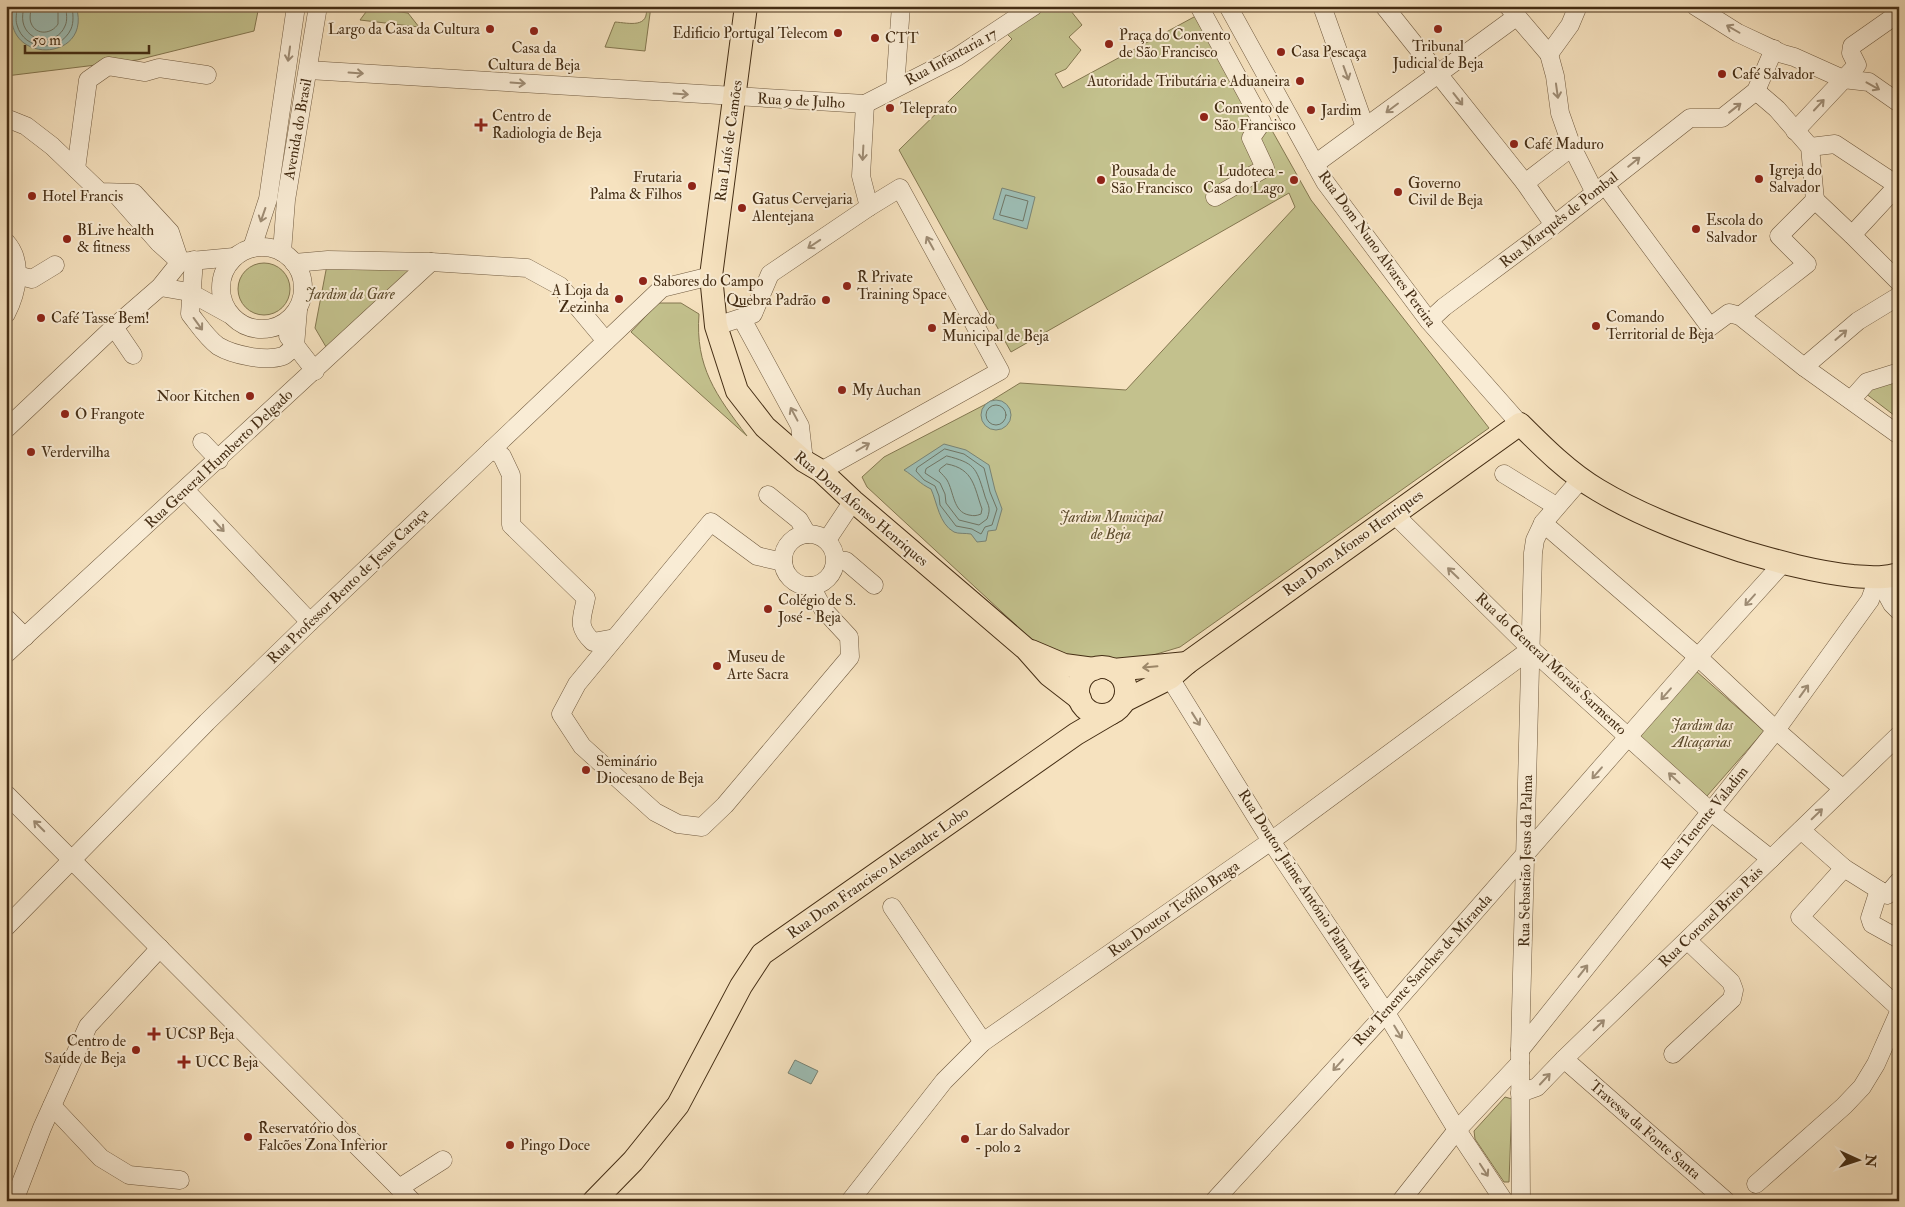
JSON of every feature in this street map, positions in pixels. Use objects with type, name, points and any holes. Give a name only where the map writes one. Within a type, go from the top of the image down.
[{"type":"main road","name":"Rua Luís de Camões","points":[[711,276],[736,97],[746,6]]},
{"type":"main road","name":"Rua Dom Afonso Henriques","points":[[711,276],[716,326],[737,391],[765,427],[1026,649],[1049,675],[1081,702]]},
{"type":"main road","name":"Rua Dom Afonso Henriques","points":[[1117,708],[1179,670],[1520,424]]},
{"type":"main road","points":[[1520,424],[1581,479],[1598,490],[1661,522],[1783,564],[1835,574],[1892,574]]},
{"type":"main road","points":[[1026,649],[1064,665],[1104,669],[1179,670]]},
{"type":"main road","points":[[1081,702],[1086,709],[1098,715],[1117,708],[1126,687],[1124,680],[1104,669],[1088,672],[1080,684],[1082,730]]},
{"type":"main road","name":"Rua Dom Francisco Alexandre Lobo","points":[[594,1201],[633,1161],[678,1105],[741,986],[762,954],[1082,730],[1117,708]]},
{"type":"street","name":"Avenida do Brasil","points":[[252,248],[268,199],[296,6]]},
{"type":"street","name":"Avenida do Brasil","points":[[288,257],[286,200],[318,6]]},
{"type":"street","points":[[894,88],[901,6]]},
{"type":"street","name":"Rua Infantaria 17","points":[[866,104],[957,57],[1034,6]]},
{"type":"street","points":[[1199,6],[1262,122],[1251,138],[1265,168],[1215,197]]},
{"type":"street","name":"Rua Dom Nuno Alvares Pereira","points":[[1228,6],[1325,182],[1429,321],[1520,424]]},
{"type":"street","points":[[1384,6],[1525,183],[1554,225]]},
{"type":"street","points":[[1549,54],[1570,25],[1578,6]]},
{"type":"street","points":[[1696,6],[1738,33],[1843,79],[1869,82],[1899,103]]},
{"type":"street","points":[[1325,8],[1365,127]]},
{"type":"street","points":[[1315,164],[1438,74],[1512,12],[1549,54],[1555,76],[1560,113],[1572,147],[1600,189],[1710,327],[1735,314],[1807,264],[1779,236],[1815,200]]},
{"type":"street","points":[[1795,131],[1857,65],[1851,53],[1852,46],[1899,13]]},
{"type":"street","points":[[1774,49],[1756,91],[1777,109],[1810,147],[1815,200],[1899,282]]},
{"type":"street","points":[[76,169],[88,80],[108,66],[145,72],[159,68],[206,75]]},
{"type":"street","name":"Rua 9 de Julho","points":[[308,70],[866,104]]},
{"type":"street","name":"Rua Marquês de Pombal","points":[[1429,321],[1690,118],[1722,118],[1756,91]]},
{"type":"street","points":[[866,104],[861,176],[869,207]]},
{"type":"street","points":[[6,118],[26,126],[52,146],[100,192],[115,192],[159,243],[187,261],[234,257],[252,248],[273,248],[288,257],[301,273],[303,286],[298,310],[295,346],[283,356],[265,358],[241,355],[218,346],[190,314],[192,294],[187,261]]},
{"type":"street","points":[[1810,147],[1835,144],[1898,184],[1852,235]]},
{"type":"street","points":[[1525,183],[1572,147]]},
{"type":"street","points":[[716,326],[753,314],[770,274],[900,188],[1000,371],[812,466],[800,426],[742,319]]},
{"type":"street","points":[[6,242],[15,258],[17,274],[14,295],[6,314]]},
{"type":"street","points":[[234,257],[227,266],[220,290],[223,303],[229,314],[237,322],[246,327],[263,330],[280,326],[298,310]]},
{"type":"street","points":[[288,257],[328,260],[432,262],[526,268],[560,286],[606,341]]},
{"type":"street","points":[[6,429],[187,261]]},
{"type":"street","name":"Rua General Humberto Delgado","points":[[6,654],[186,491],[432,262]]},
{"type":"street","points":[[17,274],[32,278],[55,265]]},
{"type":"street","name":"Rua Professor Bento de Jesus Caraça","points":[[6,927],[207,722],[662,288],[711,276]]},
{"type":"street","points":[[160,286],[192,294],[229,314]]},
{"type":"street","points":[[1804,367],[1858,321],[1899,296]]},
{"type":"street","points":[[1735,314],[1804,367],[1899,435]]},
{"type":"street","points":[[280,326],[315,371]]},
{"type":"street","points":[[114,327],[133,355]]},
{"type":"street","points":[[1851,400],[1867,382],[1899,372]]},
{"type":"street","points":[[202,442],[219,460]]},
{"type":"street","points":[[492,449],[502,456],[511,475],[511,525],[586,598],[581,622],[584,633],[593,642],[615,638]]},
{"type":"street","points":[[1504,474],[1556,506]]},
{"type":"street","name":"Rua Sebastião Jesus da Palma","points":[[1520,1201],[1520,1056],[1533,553],[1535,540],[1543,523],[1581,479]]},
{"type":"street","points":[[186,491],[310,622]]},
{"type":"street","points":[[768,495],[799,520],[807,534]]},
{"type":"street","points":[[827,540],[853,502]]},
{"type":"street","name":"Rua do General Morais Sarmento","points":[[1394,514],[1531,649],[1710,811],[1771,859]]},
{"type":"street","points":[[783,562],[757,556],[711,522],[577,684],[562,714],[582,746],[655,812],[678,824],[702,827],[725,805],[850,657],[849,637],[823,609],[811,586]]},
{"type":"street","points":[[1543,523],[1698,657],[1776,730],[1843,788]]},
{"type":"street","points":[[807,534],[814,534],[827,540],[832,546],[836,560],[831,575],[819,585],[811,586],[795,582],[789,577],[783,562],[787,546],[792,540],[807,534]]},
{"type":"street","points":[[836,560],[846,561],[874,585]]},
{"type":"street","points":[[1698,657],[1783,564]]},
{"type":"street","points":[[1892,574],[1892,604],[1899,611]]},
{"type":"street","name":"Rua Tenente Valadim","points":[[1401,1201],[1457,1130],[1520,1056],[1710,811],[1776,730],[1870,600],[1892,574]]},
{"type":"street","points":[[6,618],[25,637]]},
{"type":"street","name":"Rua Doutor Teófilo Braga","points":[[850,1201],[944,1081],[983,1042],[1272,841],[1531,649]]},
{"type":"street","name":"Rua Tenente Sanches de Miranda","points":[[1214,1201],[1386,1013],[1630,737],[1698,657]]},
{"type":"street","name":"Rua Doutor Jaime António Palma Mira","points":[[1179,670],[1272,841],[1386,1013],[1457,1130],[1504,1201]]},
{"type":"street","name":"Rua Coronel Brito Pais","points":[[1520,1093],[1537,1087],[1564,1058],[1899,735]]},
{"type":"street","points":[[6,794],[412,1201]]},
{"type":"street","points":[[1801,830],[1844,868],[1887,895],[1899,881]]},
{"type":"street","points":[[1844,868],[1800,918],[1899,1008]]},
{"type":"street","points":[[1879,890],[1870,918],[1872,924],[1899,939]]},
{"type":"street","points":[[892,907],[983,1042]]},
{"type":"street","points":[[1673,1054],[1732,999],[1734,990],[1731,982],[1687,940]]},
{"type":"street","points":[[14,1201],[52,1106],[88,1026],[160,948]]},
{"type":"street","points":[[1756,1184],[1844,1106],[1862,1087],[1876,1064],[1899,1012]]},
{"type":"street","name":"Travessa da Fonte Santa","points":[[1564,1058],[1726,1201]]},
{"type":"street","points":[[52,1106],[101,1158],[122,1171],[129,1175],[180,1180]]},
{"type":"street","points":[[399,1188],[443,1160]]},
{"type":"green space","points":[[6,6],[259,6],[254,31],[137,60],[6,76]]},
{"type":"green space","points":[[646,6],[651,6],[645,51],[605,47],[615,22],[637,23],[642,21],[645,18]]},
{"type":"green space","name":"Jardim Municipal de Beja","points":[[1041,6],[1067,6],[1082,25],[1069,37],[1081,50],[1066,69],[1055,74],[1063,88],[1205,11],[1311,200],[1489,428],[1180,647],[1130,662],[1084,662],[1043,650],[867,487],[862,477],[884,457],[986,404],[1020,383],[1126,390],[1295,207],[1289,193],[1011,352],[899,150],[1012,39],[1005,32]]},
{"type":"green space","points":[[369,8],[408,13],[419,27],[360,20]]},
{"type":"green space","points":[[264,263],[274,265],[282,271],[288,279],[290,289],[288,299],[282,307],[274,313],[264,315],[254,313],[246,307],[240,299],[238,289],[240,279],[246,271],[254,265]]},
{"type":"green space","name":"Jardim da Gare","points":[[327,265],[414,269],[329,352],[315,328]]},
{"type":"green space","points":[[658,303],[681,303],[699,314],[700,350],[704,365],[717,393],[747,436],[631,332]]},
{"type":"green space","points":[[1899,376],[1899,419],[1865,393]]},
{"type":"green space","name":"Jardim das Alcaçarias","points":[[1696,671],[1764,731],[1707,796],[1639,736]]},
{"type":"green space","points":[[1505,1097],[1512,1099],[1509,1182],[1504,1182],[1475,1139],[1474,1131]]},
{"type":"water","points":[[13,6],[76,6],[78,25],[72,38],[61,47],[46,50],[32,47],[20,39],[13,26]]},
{"type":"water","points":[[1002,188],[1035,197],[1027,229],[993,219]]},
{"type":"water","points":[[996,400],[1007,404],[1011,415],[1007,426],[996,430],[985,426],[981,415],[985,404]]},
{"type":"water","points":[[944,444],[966,450],[989,465],[1002,509],[996,530],[988,531],[986,541],[977,542],[971,534],[956,533],[949,528],[939,512],[931,489],[904,470]]},
{"type":"water","points":[[795,1060],[818,1071],[811,1084],[788,1073]]},
{"type":"place","name":"Largo da Casa da Cultura","points":[[490,29]]},
{"type":"place","name":"Tribunal Judicial de Beja","points":[[1438,29]]},
{"type":"place","name":"Casa da Cultura de Beja","points":[[534,31]]},
{"type":"place","name":"Edificio Portugal Telecom","points":[[838,33]]},
{"type":"place","name":"CTT","points":[[875,38]]},
{"type":"place","name":"Praça do Convento de São Francisco","points":[[1109,44]]},
{"type":"place","name":"Casa Pescaça","points":[[1281,52]]},
{"type":"place","name":"Café Salvador","points":[[1722,74]]},
{"type":"place","name":"Autoridade Tributária e Aduaneira","points":[[1300,81]]},
{"type":"place","name":"Teleprato","points":[[890,108]]},
{"type":"place","name":"Jardim","points":[[1311,110]]},
{"type":"place","name":"Convento de São Francisco","points":[[1204,117]]},
{"type":"place","name":"Centro de Radiologia de Beja","points":[[481,125]]},
{"type":"place","name":"Café Maduro","points":[[1514,144]]},
{"type":"place","name":"Igreja do Salvador","points":[[1759,179]]},
{"type":"place","name":"Pousada de São Francisco","points":[[1101,180]]},
{"type":"place","name":"Ludoteca - Casa do Lago","points":[[1294,180]]},
{"type":"place","name":"Frutaria Palma & Filhos","points":[[692,186]]},
{"type":"place","name":"Governo Civil de Beja","points":[[1398,192]]},
{"type":"place","name":"Hotel Francis","points":[[32,196]]},
{"type":"place","name":"Gatus Cervejaria Alentejana","points":[[742,208]]},
{"type":"place","name":"Escola do Salvador","points":[[1696,229]]},
{"type":"place","name":"BLive health & fitness","points":[[67,239]]},
{"type":"place","name":"Sabores do Campo","points":[[643,281]]},
{"type":"place","name":"R Private Training Space","points":[[847,286]]},
{"type":"place","name":"A Loja da Zezinha","points":[[619,299]]},
{"type":"place","name":"Quebra Padrão","points":[[826,300]]},
{"type":"place","name":"Café Tasse Bem!","points":[[41,318]]},
{"type":"place","name":"Comando Territorial de Beja","points":[[1596,326]]},
{"type":"place","name":"Mercado Municipal de Beja","points":[[932,328]]},
{"type":"place","name":"My Auchan","points":[[842,390]]},
{"type":"place","name":"Noor Kitchen","points":[[250,396]]},
{"type":"place","name":"O Frangote","points":[[65,414]]},
{"type":"place","name":"Verdervilha","points":[[31,452]]},
{"type":"place","name":"Colégio de S. José - Beja","points":[[768,609]]},
{"type":"place","name":"Museu de Arte Sacra","points":[[717,666]]},
{"type":"place","name":"Seminário Diocesano de Beja","points":[[586,770]]},
{"type":"place","name":"UCSP Beja","points":[[154,1034]]},
{"type":"place","name":"Centro de Saúde de Beja","points":[[136,1050]]},
{"type":"place","name":"UCC Beja","points":[[184,1062]]},
{"type":"place","name":"Reservatório dos Falcões Zona Inferior","points":[[248,1137]]},
{"type":"place","name":"Lar do Salvador - polo 2","points":[[965,1139]]},
{"type":"place","name":"Pingo Doce","points":[[510,1145]]}]
